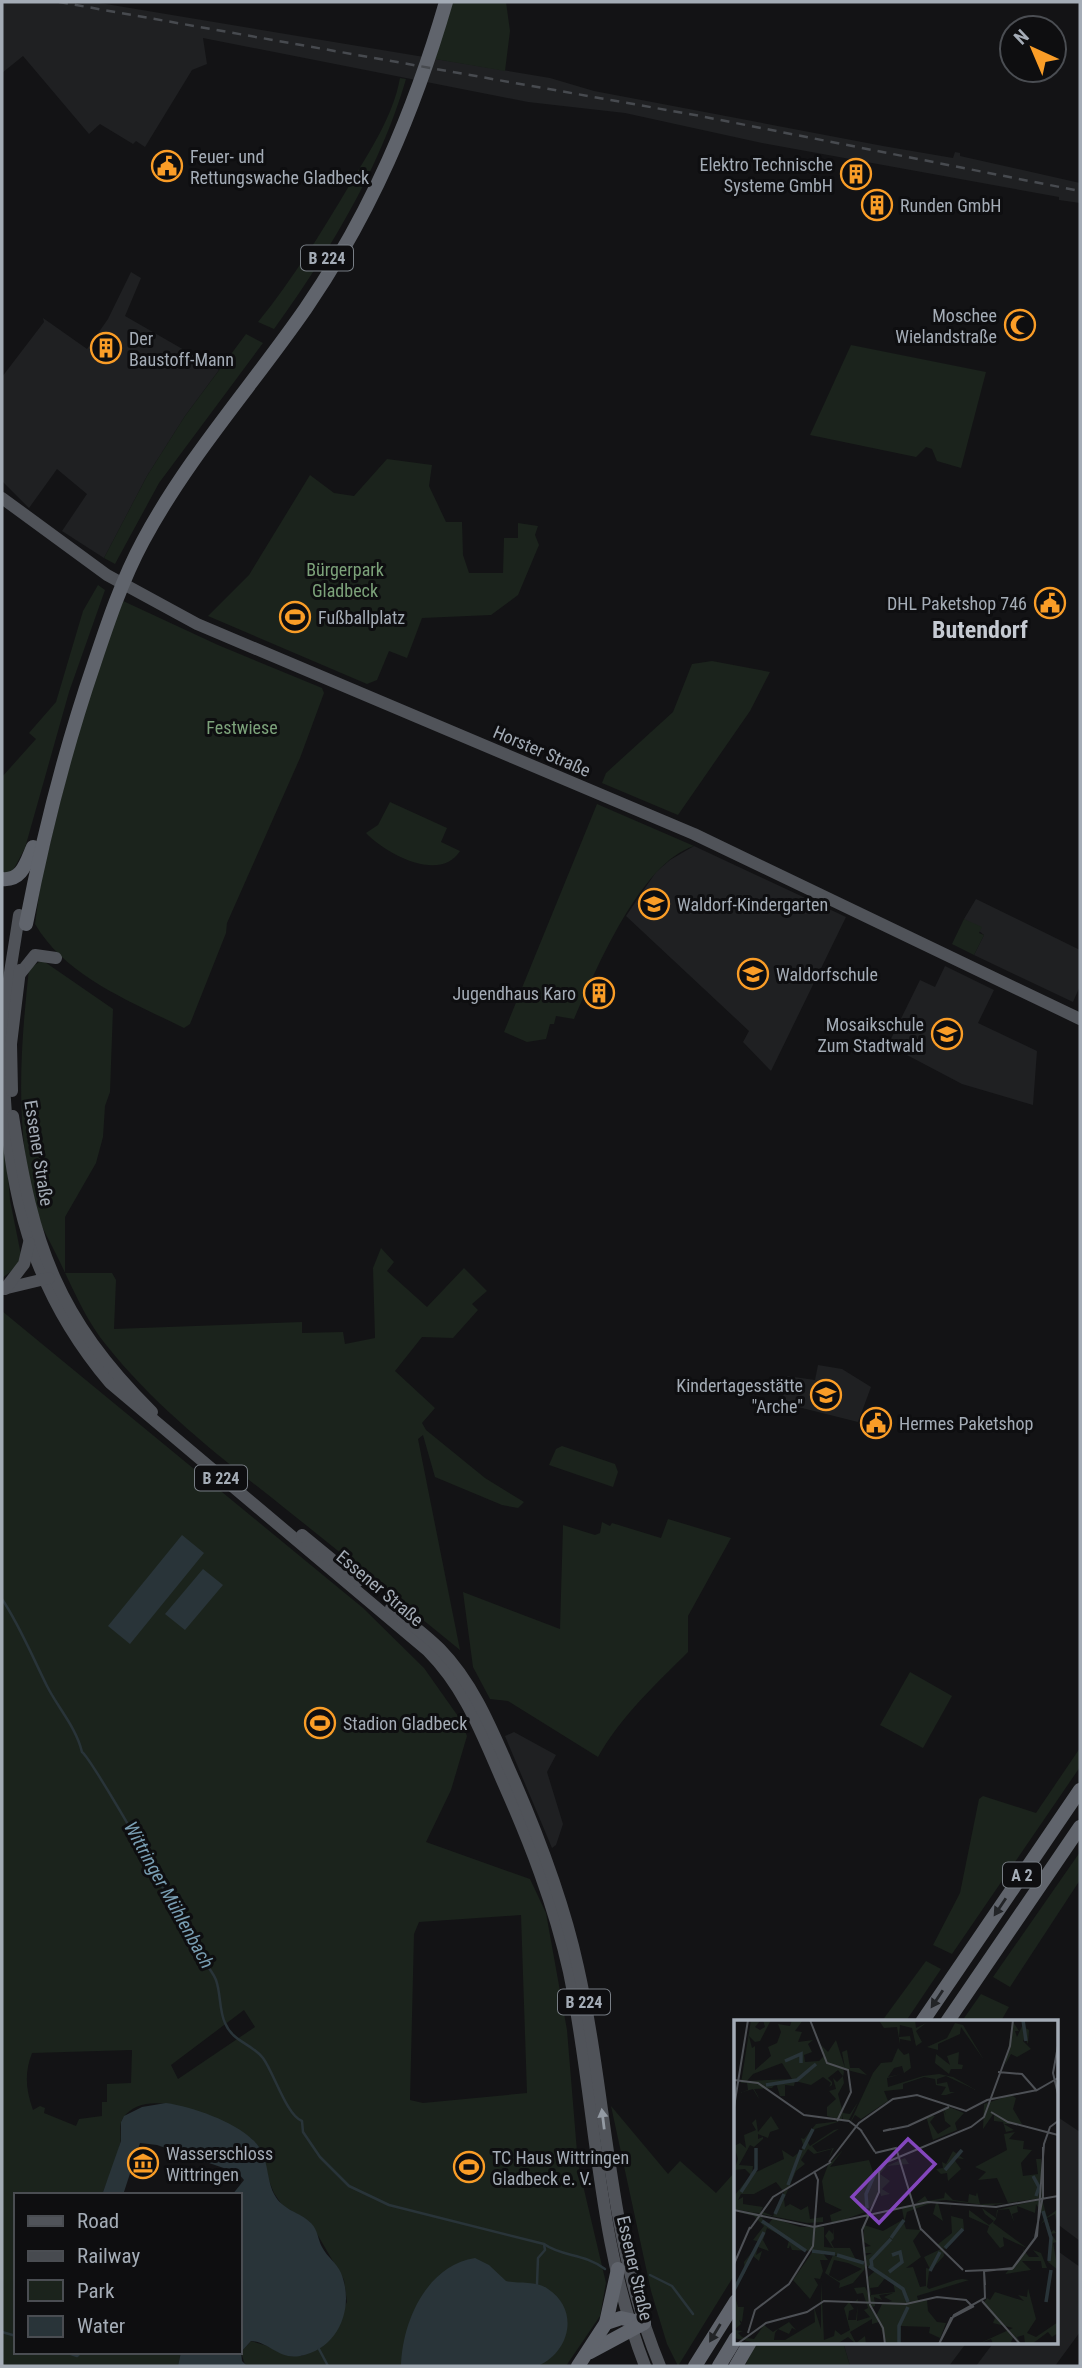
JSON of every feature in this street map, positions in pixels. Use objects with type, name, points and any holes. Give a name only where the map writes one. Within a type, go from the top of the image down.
[{"type":"highway","name":"B 224","points":[[23,920],[33,848],[87,654],[134,539],[183,458],[282,325],[339,238],[375,172],[405,101],[437,2]]},
{"type":"highway","name":"B 224","points":[[23,920],[80,704],[135,556],[182,476],[305,309],[359,222],[383,177],[414,104],[446,2]]},
{"type":"highway","points":[[2,879],[13,878],[21,872],[33,848]]},
{"type":"highway","name":"A 2","points":[[923,2020],[1080,1790]]},
{"type":"highway","name":"A 2","points":[[948,2020],[1080,1827]]},
{"type":"highway","points":[[582,2360],[606,2323],[618,2269]]},
{"type":"highway","points":[[695,2366],[734,2304]]},
{"type":"highway","points":[[606,2323],[634,2323]]},
{"type":"highway","points":[[582,2360],[602,2342],[634,2323]]},
{"type":"highway","points":[[719,2366],[734,2341]]},
{"type":"highway","points":[[736,2366],[749,2344]]},
{"type":"main road","name":"Horster Straße","points":[[2,498],[107,575],[207,628],[766,866],[1080,1019]]},
{"type":"main road","name":"B 224","points":[[19,975],[23,920]]},
{"type":"main road","name":"Essener Straße","points":[[23,920],[2,1043],[10,1168],[29,1243],[83,1334],[133,1392],[162,1420],[437,1646],[480,1704],[533,1822],[562,1905],[579,1968],[634,2323],[660,2366]]},
{"type":"main road","points":[[19,975],[35,955],[56,958]]},
{"type":"main road","name":"Essener Straße","points":[[19,975],[11,1044],[13,1115],[27,1200],[48,1278],[74,1338],[110,1383],[428,1651],[449,1674],[471,1709],[536,1860],[553,1909],[577,2022],[598,2188],[645,2366]]},
{"type":"main road","points":[[3,1289],[24,1264],[29,1243]]},
{"type":"main road","points":[[3,1289],[48,1278]]},
{"type":"shaded area","points":[[2,2],[94,2],[550,78],[594,91],[883,146],[953,158],[955,152],[960,153],[960,156],[1080,183],[1080,203],[762,143],[625,113],[528,102],[203,38],[207,64],[192,70],[145,147],[136,141],[133,144],[100,124],[89,134],[23,56],[2,73]]},
{"type":"shaded area","points":[[131,272],[141,278],[125,316],[219,370],[185,416],[147,476],[104,558],[62,531],[87,494],[57,469],[29,508],[2,481],[2,377],[44,322],[43,318],[87,349],[108,319]]},
{"type":"shaded area","name":"Waldorfschule","points":[[694,846],[846,917],[771,1071],[743,1042],[749,1031],[626,916],[656,872]]},
{"type":"shaded area","points":[[976,899],[1080,950],[1080,986],[1073,1002],[974,955],[984,935],[964,919]]},
{"type":"shaded area","name":"Mosaikschule Zum Stadtwald","points":[[945,966],[994,990],[978,1023],[1037,1051],[1033,1105],[962,1084],[888,1045],[920,980],[935,987]]},
{"type":"shaded area","name":"Kindertagesstätte \"Arche\"","points":[[818,1365],[842,1369],[871,1387],[858,1422],[782,1403],[787,1376],[815,1380]]},
{"type":"shaded area","points":[[514,1732],[556,1755],[547,1772],[563,1824],[556,1845],[552,1848],[505,1736]]},
{"type":"shaded area","points":[[1058,2117],[1080,2132],[1080,2241],[1058,2224]]},
{"type":"shaded area","points":[[1058,2253],[1080,2267],[1080,2332],[1055,2366],[976,2366],[992,2344],[1058,2344]]},
{"type":"shaded area","points":[[844,2344],[966,2344],[949,2366],[850,2366]]},
{"type":"green space","points":[[453,2],[506,2],[510,31],[505,71],[435,59]]},
{"type":"green space","points":[[400,78],[406,79],[382,145],[333,241],[274,329],[258,322],[306,256],[372,147],[392,107]]},
{"type":"green space","points":[[246,334],[263,343],[159,483],[115,564],[104,558],[147,476],[185,416]]},
{"type":"green space","points":[[851,345],[986,372],[961,468],[937,461],[932,449],[926,447],[916,457],[810,435]]},
{"type":"green space","name":"Bürgerpark Gladbeck","points":[[387,459],[432,465],[429,486],[446,522],[462,522],[463,555],[469,573],[503,573],[504,538],[518,538],[518,523],[538,526],[535,535],[539,545],[518,595],[491,615],[422,618],[407,658],[389,651],[377,680],[367,684],[208,616],[249,575],[310,475],[334,493],[354,496]]},
{"type":"green space","points":[[98,585],[105,590],[69,692],[25,848],[11,874],[2,874],[2,777],[36,739],[29,733],[56,702],[83,611]]},
{"type":"green space","name":"Festwiese","points":[[121,600],[218,645],[322,688],[324,693],[300,758],[227,923],[226,933],[190,1024],[184,1028],[122,998],[82,973],[48,943],[35,924],[41,880],[84,706]]},
{"type":"green space","points":[[712,661],[770,672],[750,711],[678,815],[602,783],[606,773],[673,712],[692,664]]},
{"type":"green space","points":[[390,802],[447,828],[441,842],[460,851],[451,860],[440,865],[427,865],[413,862],[386,849],[366,833],[378,825]]},
{"type":"green space","points":[[597,804],[694,846],[674,856],[638,895],[607,947],[574,1019],[556,1016],[554,1024],[550,1024],[546,1039],[527,1042],[504,1032]]},
{"type":"green space","points":[[964,919],[982,927],[979,933],[984,935],[974,955],[952,944]]},
{"type":"green space","points":[[42,960],[113,1009],[110,1092],[105,1106],[103,1137],[96,1163],[65,1217],[65,1273],[38,1216],[30,1185],[22,1124],[23,1031],[29,969]]},
{"type":"green space","points":[[2,1104],[10,1200],[21,1255],[16,1268],[2,1278]]},
{"type":"green space","points":[[381,1248],[394,1262],[387,1271],[427,1307],[464,1268],[487,1291],[472,1304],[478,1310],[453,1338],[422,1337],[395,1371],[435,1408],[422,1423],[426,1430],[485,1478],[524,1502],[518,1508],[502,1505],[435,1477],[423,1435],[418,1439],[460,1650],[169,1412],[127,1369],[99,1335],[65,1273],[112,1273],[116,1280],[114,1329],[302,1322],[302,1333],[343,1332],[345,1344],[375,1338],[373,1268]]},
{"type":"green space","points":[[2,1311],[363,1608],[424,1668],[460,1719],[467,1736],[451,1790],[426,1842],[530,1879],[546,1913],[567,2030],[578,2164],[606,2283],[600,2316],[566,2366],[245,2365],[242,2351],[251,2341],[301,2356],[323,2346],[347,2302],[344,2280],[310,2222],[282,2205],[274,2193],[252,2139],[188,2109],[169,2104],[151,2104],[135,2108],[123,2118],[118,2150],[103,2193],[14,2193],[14,2354],[181,2354],[178,2366],[2,2366]],"holes":[[[521,1915],[527,2093],[423,2103],[410,2100],[414,1934],[419,1922]],[[244,2010],[255,2027],[178,2079],[171,2065]],[[132,2050],[131,2083],[107,2084],[107,2102],[102,2102],[102,2116],[79,2119],[76,2126],[44,2113],[45,2108],[40,2106],[33,2110],[27,2082],[32,2053]]]},
{"type":"green space","points":[[562,1446],[615,1464],[618,1472],[613,1487],[549,1465],[556,1449]]},
{"type":"green space","points":[[668,1519],[731,1538],[688,1616],[688,1652],[628,1714],[598,1757],[508,1701],[490,1699],[473,1667],[463,1592],[560,1629],[563,1525],[595,1535],[600,1533],[602,1522],[610,1526],[612,1523],[661,1538]]},
{"type":"green space","points":[[910,1672],[952,1696],[923,1748],[880,1725]]},
{"type":"green space","points":[[1080,1748],[1080,1767],[952,1954],[933,1945],[960,1893],[979,1799],[983,1796],[1036,1813]]},
{"type":"green space","points":[[1080,1852],[1080,1880],[1010,1987],[993,1977]]},
{"type":"green space","points":[[926,1961],[941,1969],[907,2020],[883,2020]]},
{"type":"green space","points":[[981,1994],[1009,2007],[1002,2020],[963,2020]]},
{"type":"green space","points":[[611,2106],[668,2174],[680,2161],[716,2193],[734,2173],[734,2276],[678,2366],[667,2344],[651,2291]]},
{"type":"green space","points":[[755,2344],[844,2344],[850,2366],[745,2366]]},
{"type":"water","points":[[182,1535],[204,1553],[130,1644],[108,1626]]},
{"type":"water","points":[[203,1569],[223,1585],[185,1630],[165,1614]]},
{"type":"water","points":[[166,2103],[212,2116],[245,2133],[258,2146],[265,2159],[271,2187],[277,2199],[313,2226],[324,2251],[339,2269],[345,2286],[346,2299],[340,2325],[325,2345],[314,2352],[293,2357],[251,2341],[242,2351],[242,2193],[234,2193],[244,2180],[238,2173],[157,2145],[140,2143],[124,2193],[103,2193],[121,2141],[121,2122],[124,2116],[142,2107]]},
{"type":"water","points":[[475,2258],[489,2265],[506,2281],[538,2284],[558,2298],[564,2308],[567,2330],[558,2351],[538,2366],[401,2366],[406,2332],[420,2298],[443,2272],[458,2263]]},
{"type":"water","points":[[181,2354],[241,2354],[242,2361],[247,2366],[178,2366]]},
{"type":"waterway","name":"Wittringer Mühlenbach","points":[[2,1599],[51,1694],[76,1734],[82,1752],[119,1809],[215,1977],[223,2018],[228,2029],[263,2058],[286,2103],[302,2121],[303,2132],[320,2157],[349,2186],[389,2205],[544,2244],[545,2250],[538,2258],[537,2284]]},
{"type":"waterway","points":[[544,2244],[589,2260],[605,2269]]},
{"type":"waterway","points":[[650,2275],[672,2286],[693,2314]]},
{"type":"waterway","points":[[2,2332],[14,2335]]},
{"type":"waterway","points":[[319,2349],[328,2366]]},
{"type":"waterway","points":[[71,2354],[79,2354]]},
{"type":"railway","points":[[59,2],[695,115],[1080,191]]},
{"type":"place","name":"Feuer- und Rettungswache Gladbeck","points":[[167,166]]},
{"type":"place","name":"Elektro Technische Systeme GmbH","points":[[856,174]]},
{"type":"place","name":"Runden GmbH","points":[[877,205]]},
{"type":"place","name":"Moschee Wielandstraße","points":[[1020,325]]},
{"type":"place","name":"Der Baustoff-Mann","points":[[106,348]]},
{"type":"place","name":"DHL Paketshop 746","points":[[1050,603]]},
{"type":"place","name":"Fußballplatz","points":[[295,617]]},
{"type":"place","name":"Waldorf-Kindergarten","points":[[654,904]]},
{"type":"place","name":"Waldorfschule","points":[[753,974]]},
{"type":"place","name":"Jugendhaus Karo","points":[[599,993]]},
{"type":"place","name":"Mosaikschule Zum Stadtwald","points":[[947,1034]]},
{"type":"place","name":"Kindertagesstätte \"Arche\"","points":[[826,1395]]},
{"type":"place","name":"Hermes Paketshop","points":[[876,1423]]},
{"type":"place","name":"Stadion Gladbeck","points":[[320,1723]]},
{"type":"place","name":"Wasserschloss Wittringen","points":[[143,2163]]},
{"type":"place","name":"TC Haus Wittringen Gladbeck e. V.","points":[[469,2167]]},
{"type":"district","name":"Butendorf","points":[[980,630]]}]
